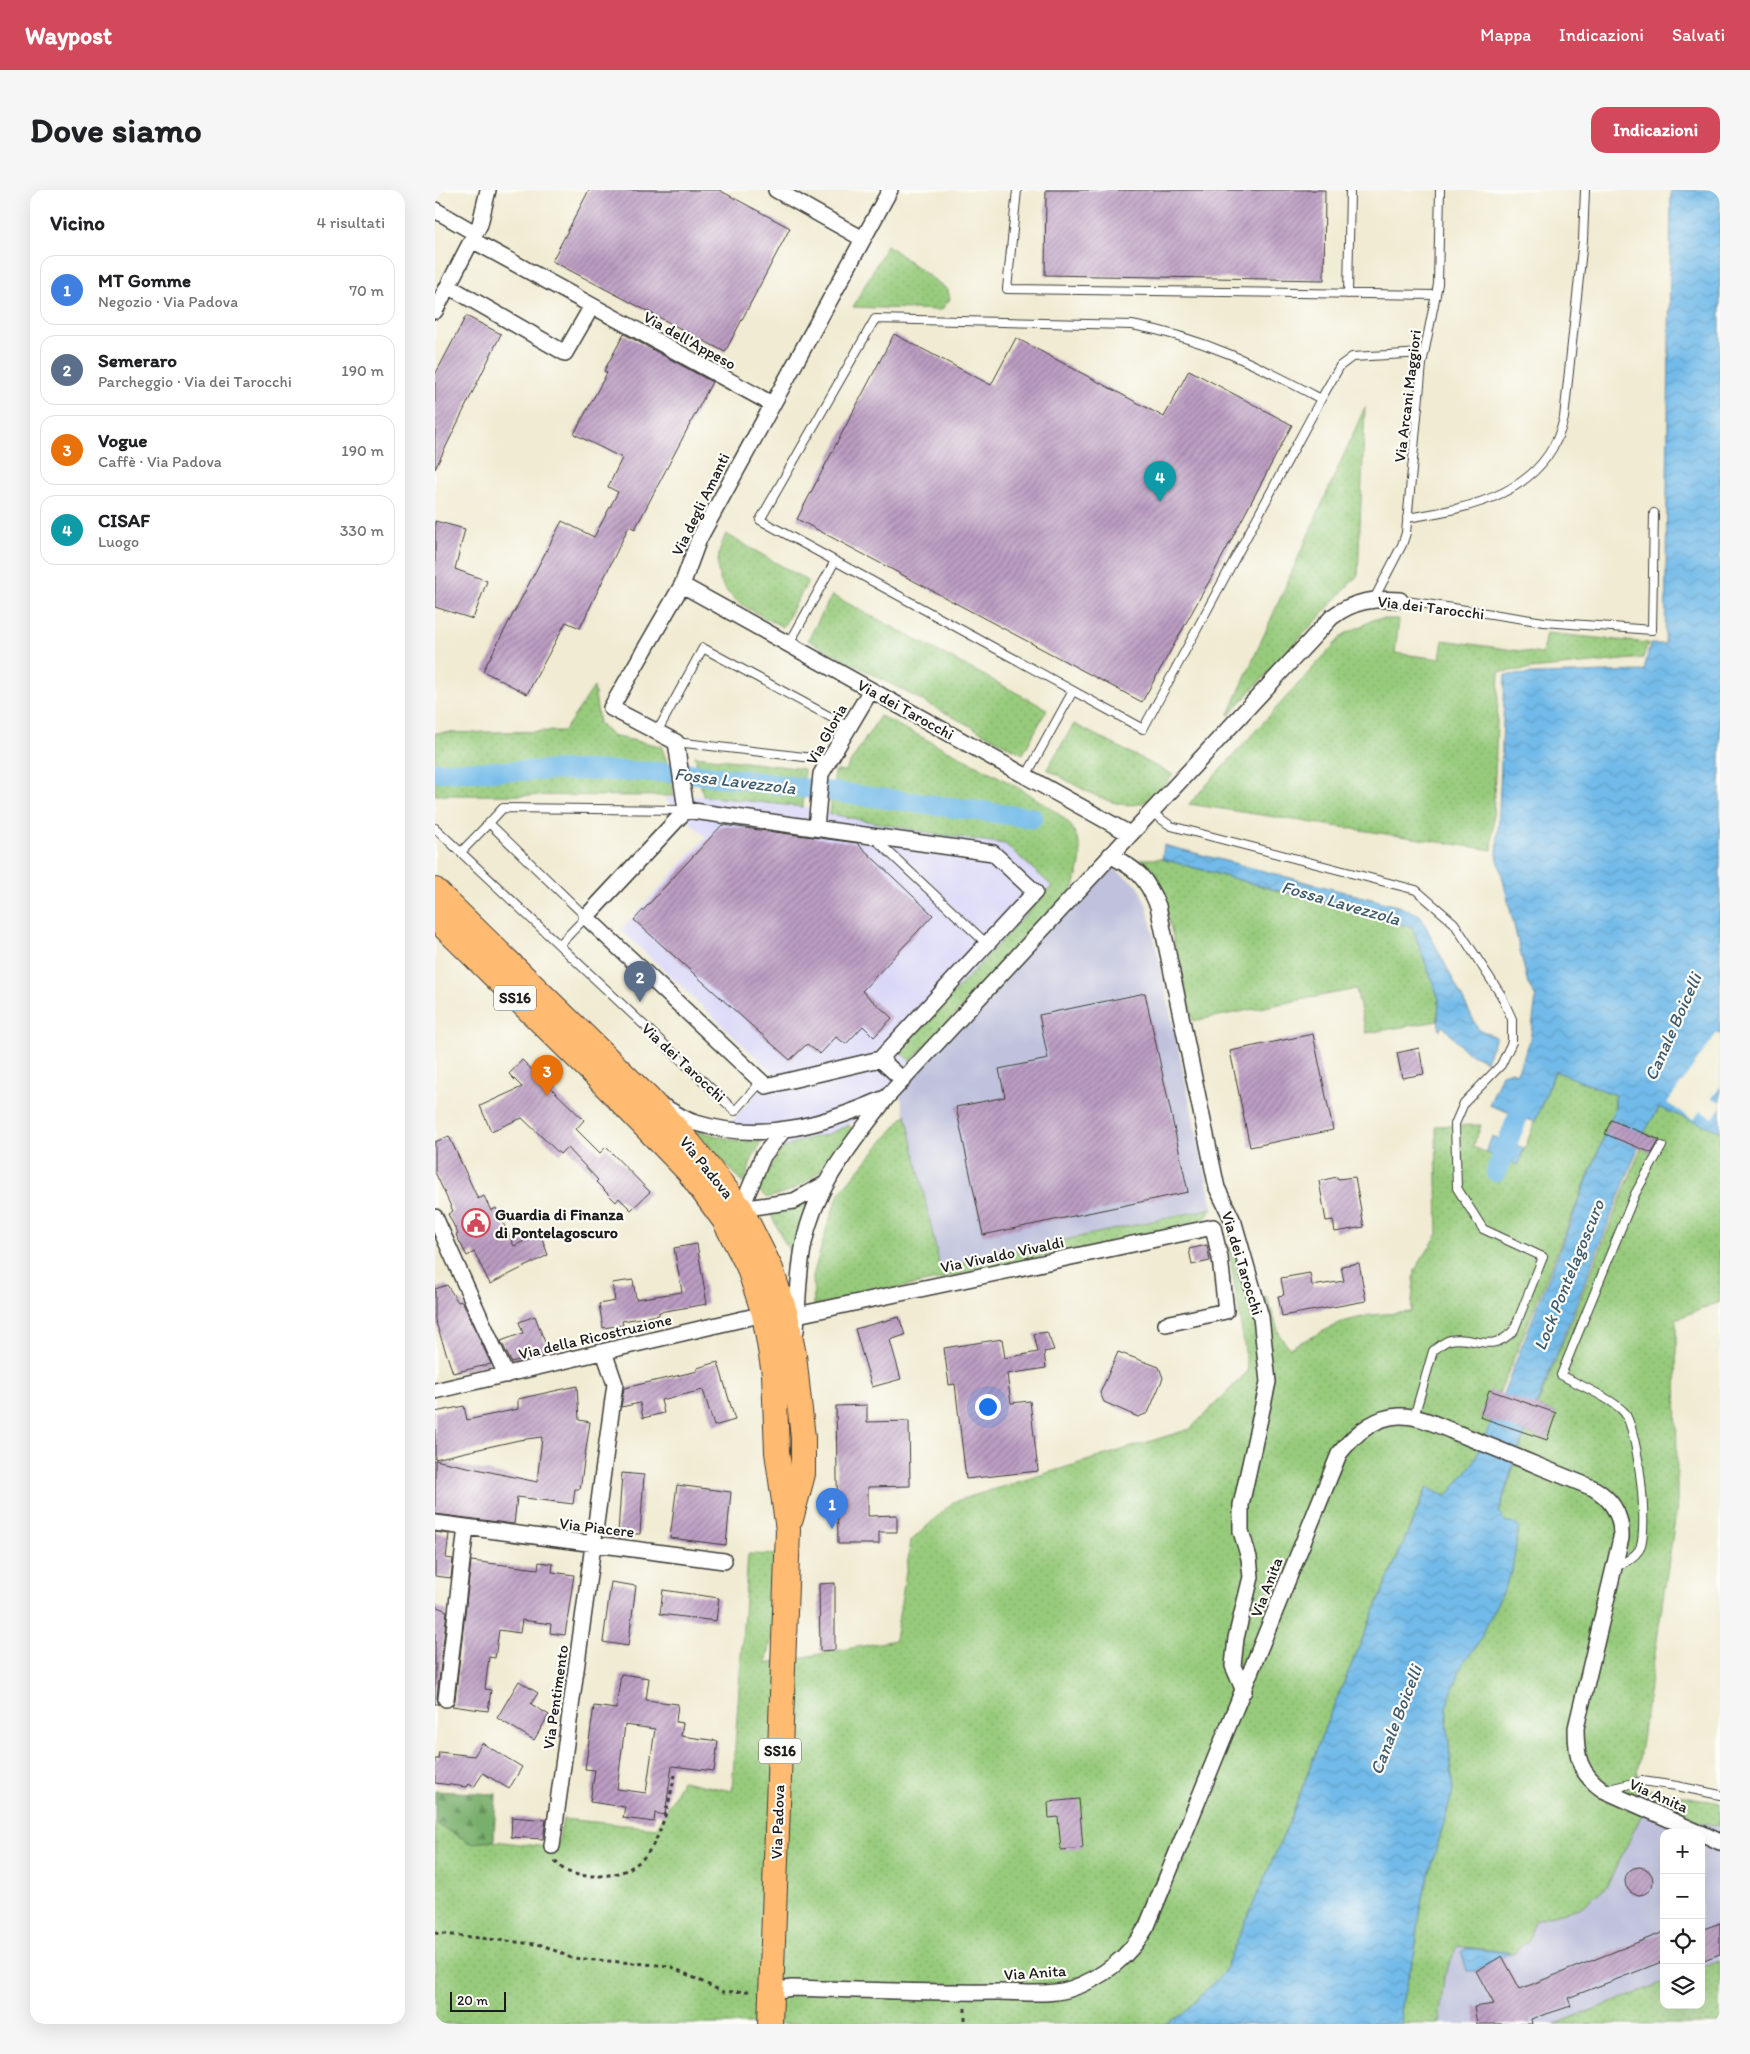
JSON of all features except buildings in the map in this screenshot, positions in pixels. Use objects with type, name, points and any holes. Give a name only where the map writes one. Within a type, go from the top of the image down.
[{"type":"main road","name":"Via Padova","points":[[435,890],[506,975],[596,1076],[732,1215]]},
{"type":"main road","name":"Via Padova","points":[[435,918],[506,975],[648,1098],[690,1144],[732,1215],[771,1269],[794,1354],[803,1438],[803,1474],[787,1530]]},
{"type":"main road","name":"Via Padova","points":[[770,2024],[787,1530],[777,1452],[774,1373],[782,1315]]},
{"type":"street","points":[[435,311],[474,236],[485,210],[488,190]]},
{"type":"street","points":[[776,190],[863,239]]},
{"type":"street","name":"Via degli Amanti","points":[[676,742],[611,708],[682,585],[699,539],[890,190]]},
{"type":"street","name":"Via dell'Appeso","points":[[435,210],[474,236],[592,306],[772,404]]},
{"type":"street","points":[[448,286],[565,352],[592,306]]},
{"type":"street","name":"Via dei Tarocchi","points":[[682,585],[1130,834]]},
{"type":"street","name":"Via dei Tarocchi","points":[[782,1315],[804,1242],[825,1184],[847,1150],[887,1097],[1332,618],[1352,604],[1374,599],[1400,600]]},
{"type":"street","name":"Via Gloria","points":[[816,828],[821,774],[871,690]]},
{"type":"street","points":[[676,742],[687,810]]},
{"type":"street","points":[[687,810],[993,853],[1035,892],[880,1059],[766,1086],[586,917],[687,810]]},
{"type":"street","name":"Via dei Tarocchi","points":[[1110,855],[1138,871],[1149,887],[1158,906],[1217,1188],[1234,1223],[1261,1317],[1267,1382],[1241,1505],[1241,1531],[1249,1558],[1251,1577],[1236,1638],[1233,1666],[1244,1691]]},
{"type":"street","points":[[880,1059],[903,1080]]},
{"type":"street","name":"Via dei Tarocchi","points":[[648,1098],[694,1123],[731,1131],[783,1131],[835,1118],[887,1097]]},
{"type":"street","points":[[732,1215],[763,1156],[783,1131]]},
{"type":"street","name":"Via dei Tarocchi","points":[[732,1215],[794,1200],[825,1184]]},
{"type":"street","points":[[435,1217],[507,1374]]},
{"type":"street","name":"Via Vivaldo Vivaldi","points":[[782,1315],[1234,1223]]},
{"type":"street","points":[[1166,1324],[1226,1311],[1220,1258],[1213,1227]]},
{"type":"street","name":"Via della Ricostruzione","points":[[435,1391],[604,1352],[782,1315]]},
{"type":"street","name":"Via Pentimento","points":[[552,1846],[615,1384],[604,1352]]},
{"type":"street","name":"Via Anita","points":[[771,1991],[793,1988],[964,1993],[1067,1990],[1084,1984],[1101,1974],[1132,1948],[1147,1926],[1339,1454],[1350,1440],[1364,1429],[1384,1419],[1397,1416],[1414,1417],[1467,1437],[1593,1488],[1608,1500],[1617,1513],[1622,1525],[1614,1568],[1576,1728],[1576,1751],[1581,1766],[1589,1780],[1603,1790],[1692,1829]]},
{"type":"street","name":"Via Piacere","points":[[435,1523],[724,1561]]},
{"type":"street","points":[[446,1699],[466,1527]]},
{"type":"street","name":"Via Anita","points":[[1705,1835],[1720,1842]]},
{"type":"lane","points":[[1017,190],[1007,289],[1436,295]]},
{"type":"lane","points":[[1348,294],[1349,190]]},
{"type":"lane","name":"Via Arcani Maggiori","points":[[1374,599],[1402,545],[1407,518],[1424,353],[1436,295],[1439,264],[1440,190]]},
{"type":"lane","points":[[1407,518],[1470,506],[1504,494],[1535,469],[1555,444],[1565,418],[1583,240],[1585,190]]},
{"type":"lane","points":[[1321,399],[1264,368],[1225,351],[1194,339],[1150,328],[1132,325],[875,318],[760,520],[1143,728],[1340,366],[1353,357],[1424,353]]},
{"type":"lane","name":"Via dei Tarocchi","points":[[1400,600],[1544,622],[1652,630],[1654,513]]},
{"type":"lane","points":[[789,644],[835,561]]},
{"type":"lane","points":[[657,732],[703,648],[849,727]]},
{"type":"lane","points":[[1026,776],[1073,691]]},
{"type":"lane","points":[[676,742],[830,760]]},
{"type":"lane","points":[[461,852],[503,808],[687,810]]},
{"type":"lane","points":[[1151,812],[1171,826],[1416,890],[1454,922],[1501,995],[1512,1018],[1512,1042],[1501,1065],[1464,1103],[1455,1124],[1457,1188],[1483,1229],[1543,1257],[1515,1330],[1508,1337],[1499,1342],[1486,1343],[1451,1340],[1433,1351],[1414,1417]]},
{"type":"lane","points":[[489,823],[586,917],[559,945]]},
{"type":"lane","name":"Via dei Tarocchi","points":[[435,828],[735,1111],[762,1081]]},
{"type":"lane","points":[[872,836],[987,944]]},
{"type":"lane","points":[[1614,1568],[1629,1560],[1640,1550],[1643,1497],[1634,1433],[1623,1411],[1561,1375],[1635,1194],[1661,1146]]},
{"type":"lane","name":"Via Anita","points":[[1603,1790],[1642,1782],[1677,1786],[1720,1795]]},
{"type":"path","points":[[552,1846],[555,1862],[566,1871],[581,1876],[613,1875],[632,1868],[637,1865],[663,1828],[675,1775]]},
{"type":"path","points":[[435,1932],[543,1945],[571,1958],[669,1966],[723,1992],[771,1991]]},
{"type":"shaded area","points":[[674,796],[703,796],[803,807],[936,834],[1005,844],[1052,887],[899,1052],[911,1061],[898,1086],[849,1125],[826,1135],[802,1140],[780,1150],[730,1123],[774,1074],[621,930],[706,837],[664,799]]},
{"type":"shaded area","points":[[1105,862],[1138,886],[1147,906],[1213,1208],[940,1267],[898,1086]]},
{"type":"shaded area","points":[[1635,1786],[1685,1819],[1720,1826],[1720,1961],[1705,1967],[1705,1829],[1660,1829],[1660,1985],[1555,2024],[1439,2024],[1444,1976],[1457,1946],[1513,1953],[1529,1940],[1534,1920],[1580,1908]]},
{"type":"green space","points":[[887,245],[948,290],[950,299],[941,310],[853,307]]},
{"type":"green space","points":[[1365,407],[1358,575],[1228,716]]},
{"type":"green space","points":[[726,534],[808,581],[783,627],[739,602],[721,582],[718,569],[719,553]]},
{"type":"green space","points":[[832,595],[1047,709],[1023,754],[808,640]]},
{"type":"green space","points":[[1375,619],[1399,619],[1395,653],[1440,659],[1443,640],[1542,654],[1546,633],[1648,643],[1643,658],[1499,672],[1492,850],[1189,804],[1343,635]]},
{"type":"green space","points":[[594,687],[599,723],[612,736],[661,746],[669,767],[674,796],[435,795],[435,733],[564,731]]},
{"type":"green space","points":[[880,716],[984,769],[1042,802],[1062,817],[1073,829],[1077,837],[1081,858],[1074,887],[911,1061],[899,1052],[1052,886],[1005,844],[936,834],[830,814],[835,771],[845,771]]},
{"type":"green space","points":[[1074,724],[1173,775],[1149,800],[1138,804],[1116,803],[1091,794],[1047,769]]},
{"type":"green space","points":[[695,756],[804,769],[803,807],[703,796]]},
{"type":"green space","points":[[1140,859],[1162,859],[1412,927],[1439,999],[1438,1021],[1366,1033],[1356,989],[1193,1021],[1162,891],[1156,874]]},
{"type":"green space","points":[[1555,1071],[1615,1095],[1615,1109],[1611,1120],[1499,1394],[1481,1417],[1492,1421],[1473,1463],[1447,1496],[1426,1489],[1327,1722],[1291,1818],[1223,1973],[1182,2015],[1164,2024],[435,2024],[435,1823],[471,1843],[494,1841],[557,1848],[563,1819],[657,1828],[682,1781],[732,1791],[748,1554],[789,1555],[766,1664],[895,1640],[911,1541],[953,1502],[1190,1429],[1248,1371],[1229,1248],[1235,1246],[1250,1302],[1267,1297],[1280,1336],[1289,1348],[1342,1322],[1370,1315],[1411,1312],[1415,1270],[1438,1234],[1436,1126],[1481,1125],[1473,1147],[1518,1165]]},
{"type":"green space","points":[[1659,1107],[1720,1131],[1720,1302],[1676,1319],[1677,1506],[1635,1786],[1720,1803],[1720,1826],[1685,1819],[1636,1787],[1645,1808],[1607,1886],[1580,1908],[1534,1920],[1529,1940],[1513,1953],[1457,1946],[1444,1976],[1439,2024],[1402,2024],[1400,2010],[1415,1951],[1422,1898],[1453,1791],[1446,1707],[1463,1663],[1477,1646],[1512,1571],[1518,1526],[1503,1520],[1499,1511],[1525,1433],[1547,1440],[1556,1413],[1537,1406],[1641,1148],[1654,1153],[1660,1140],[1644,1133]]},
{"type":"green space","points":[[906,1114],[940,1267],[1213,1208],[1201,1224],[814,1306],[813,1276],[839,1193]]},
{"type":"green space","points":[[849,1125],[856,1134],[817,1174],[796,1188],[782,1194],[767,1198],[758,1190],[780,1150],[802,1140],[826,1135]]},
{"type":"green space","points":[[695,1130],[732,1140],[762,1141],[752,1159],[744,1184]]},
{"type":"green space","points":[[810,1200],[803,1218],[794,1261],[770,1213],[791,1210]]},
{"type":"green space","points":[[435,1791],[496,1794],[494,1841],[471,1843],[435,1823]]},
{"type":"green space","points":[[1720,1961],[1720,2024],[1555,2024],[1660,1985],[1660,2009],[1705,2009],[1705,1967]]},
{"type":"water","points":[[1671,190],[1720,190],[1720,1131],[1659,1108],[1644,1133],[1515,1459],[1499,1511],[1503,1520],[1519,1526],[1512,1571],[1477,1646],[1463,1663],[1446,1707],[1453,1791],[1422,1898],[1415,1951],[1400,2010],[1402,2024],[1164,2024],[1182,2015],[1223,1973],[1291,1818],[1327,1722],[1427,1488],[1447,1496],[1473,1463],[1497,1409],[1615,1109],[1615,1095],[1555,1071],[1535,1122],[1489,1105],[1502,1074],[1511,1071],[1517,1073],[1530,1041],[1536,998],[1528,984],[1497,855],[1505,675],[1644,671],[1650,644],[1665,644]]},
{"type":"water","points":[[1164,845],[1398,906],[1420,915],[1478,1029],[1496,1037],[1486,1061],[1465,1051],[1443,1026],[1440,1030],[1438,1021],[1439,999],[1412,927],[1162,859]]},
{"type":"water","points":[[1492,1136],[1524,1148],[1518,1165],[1486,1153]]},
{"type":"water","points":[[1467,1948],[1510,1953],[1476,1971],[1467,1971],[1461,1952]]},
{"type":"pier","points":[[1717,1033],[1720,1035],[1720,1087],[1712,1098],[1720,1102],[1720,1108],[1713,1118],[1700,1111],[1694,1120],[1667,1103]]},
{"type":"waterway","name":"Fossa Lavezzola","points":[[435,772],[583,770],[689,773],[1033,818]]},
{"type":"waterway","points":[[1496,1172],[1527,1093]]},
{"type":"place","name":"CISAF","points":[[1160,502]]},
{"type":"place","name":"Semeraro","points":[[640,1002]]},
{"type":"place","name":"Vogue","points":[[547,1096]]},
{"type":"place","name":"Guardia di Finanza di Pontelagoscuro","points":[[476,1223]]},
{"type":"place","name":"MT Gomme","points":[[832,1529]]},
{"type":"water label","name":"Canale Boicelli","points":[[1673,1027]]},
{"type":"water label","name":"Lock Pontelagoscuro","points":[[1569,1275]]},
{"type":"water label","name":"Canale Boicelli","points":[[1396,1720]]}]
